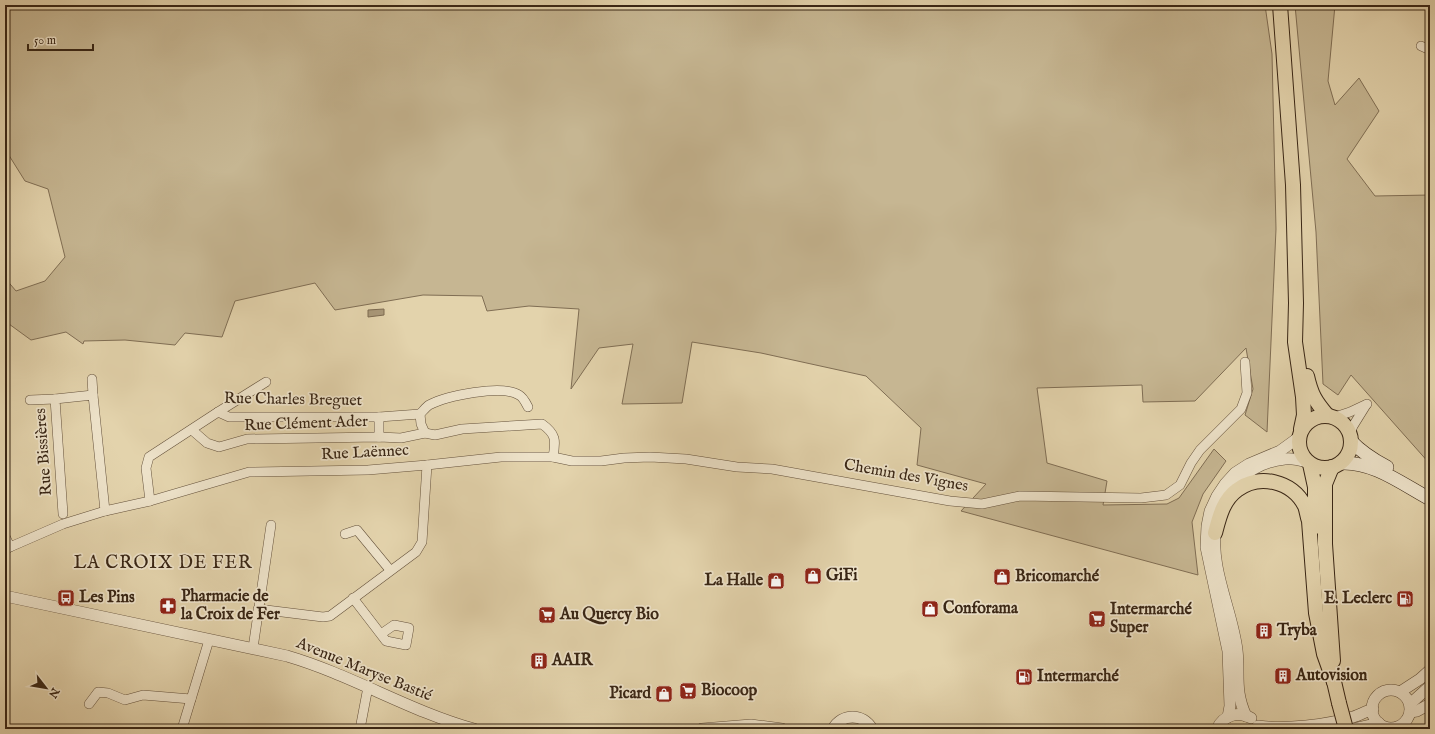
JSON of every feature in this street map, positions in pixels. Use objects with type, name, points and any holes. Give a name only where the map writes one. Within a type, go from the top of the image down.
[{"type":"main road","points":[[1280,5],[1292,185],[1296,303],[1295,342],[1303,396],[1304,415],[1300,434],[1300,451],[1309,463],[1315,487],[1316,546],[1321,614],[1326,651],[1346,729]]},
{"type":"main road","points":[[1292,185],[1300,244],[1303,283],[1302,338],[1305,368],[1310,388],[1316,401],[1331,416],[1345,425],[1357,448],[1369,457],[1430,492]]},
{"type":"main road","points":[[1300,434],[1306,422],[1314,417],[1331,416]]},
{"type":"main road","points":[[1334,682],[1325,544],[1325,484],[1336,465],[1346,457],[1350,449],[1351,437]]},
{"type":"main road","points":[[1309,463],[1323,468],[1349,463],[1362,464],[1430,499]]},
{"type":"main road","points":[[1215,533],[1224,505],[1236,490],[1248,483],[1270,481],[1281,484],[1291,490],[1299,498],[1305,507],[1309,521],[1316,613],[1324,654],[1334,682]]},
{"type":"street","points":[[1421,46],[1430,50]]},
{"type":"street","name":"Chemin des Vignes","points":[[737,467],[772,468],[950,501],[982,504],[1020,496],[1141,498],[1166,495],[1180,485],[1191,463],[1200,450],[1241,409],[1248,392],[1245,362]]},
{"type":"street","points":[[92,379],[105,511]]},
{"type":"street","points":[[218,412],[266,382]]},
{"type":"street","points":[[379,417],[420,414],[427,406],[443,399],[471,393],[509,391],[520,395],[528,407]]},
{"type":"street","name":"Rue Bissières","points":[[63,514],[55,399],[93,395]]},
{"type":"street","points":[[30,400],[55,399]]},
{"type":"street","points":[[1331,416],[1350,412],[1367,404],[1353,426],[1351,437]]},
{"type":"street","name":"Rue Charles Breguet","points":[[150,501],[146,468],[149,457],[218,412],[229,417],[379,417],[379,437]]},
{"type":"street","points":[[420,414],[421,424],[425,433]]},
{"type":"street","name":"Rue Clément Ader","points":[[192,430],[207,443],[219,447],[247,439],[401,438],[425,433],[435,435],[462,429],[542,424],[550,430],[555,438],[553,457]]},
{"type":"street","points":[[1228,717],[1230,706],[1228,651],[1206,547],[1207,526],[1210,511],[1217,496],[1235,473],[1249,464],[1280,451],[1300,434]]},
{"type":"street","name":"Rue Laënnec","points":[[7,548],[63,524],[105,511],[150,501],[249,472],[368,470],[427,465],[501,456],[553,457],[572,461],[601,461],[624,458],[657,457],[686,459],[737,467]]},
{"type":"street","points":[[1246,716],[1238,694],[1237,650],[1215,550],[1215,533],[1218,515],[1223,501],[1232,487],[1244,475],[1258,466],[1273,461],[1286,459],[1309,463]]},
{"type":"street","points":[[258,609],[323,617],[330,616],[416,552],[422,542],[427,465]]},
{"type":"street","points":[[253,648],[271,525]]},
{"type":"street","points":[[345,534],[357,530],[390,570]]},
{"type":"street","points":[[5,536],[7,548]]},
{"type":"street","name":"Avenue Maryse Bastié","points":[[5,596],[253,648],[312,664],[435,717],[474,729]]},
{"type":"street","points":[[353,598],[381,634]]},
{"type":"street","points":[[182,729],[209,640]]},
{"type":"street","points":[[1400,692],[1420,679],[1430,670]]},
{"type":"street","points":[[1430,686],[1410,708],[1407,718],[1397,728],[1388,727],[1379,722],[1375,718],[1373,709],[1374,702],[1382,692],[1394,690],[1404,695],[1410,708],[1417,711],[1430,704]]},
{"type":"street","points":[[360,729],[368,687]]},
{"type":"street","points":[[88,704],[98,692],[108,692],[125,700],[143,695],[191,699]]},
{"type":"street","points":[[1215,728],[1228,717],[1234,715],[1251,718],[1259,727],[1286,727],[1313,725],[1353,717],[1373,709]]},
{"type":"street","points":[[832,729],[838,722],[850,717],[860,718],[872,729]]},
{"type":"street","points":[[1353,729],[1379,722]]},
{"type":"street","points":[[702,729],[751,725],[782,729]]},
{"type":"shaded area","points":[[5,5],[1265,5],[1272,54],[1276,229],[1267,432],[1245,415],[1253,389],[1246,348],[1195,401],[1143,402],[1142,385],[1037,388],[1047,463],[1107,481],[1103,505],[1167,504],[1179,498],[1214,449],[1226,461],[1203,494],[1192,522],[1198,575],[961,511],[986,484],[917,465],[921,428],[866,376],[761,353],[692,342],[682,403],[622,404],[633,344],[599,348],[571,389],[579,309],[529,306],[487,311],[482,296],[423,295],[335,310],[315,283],[235,301],[222,337],[185,333],[175,345],[125,340],[84,341],[83,344],[66,332],[31,340],[9,324],[5,296],[5,278],[16,291],[45,281],[65,257],[48,189],[25,181],[5,149]]},
{"type":"shaded area","points":[[1295,5],[1335,5],[1328,81],[1335,105],[1359,78],[1379,111],[1347,159],[1375,196],[1430,195],[1430,464],[1351,375],[1338,395],[1323,384],[1316,232]]},
{"type":"shaded area","points":[[384,309],[384,315],[368,317],[368,310]]},
{"type":"place","name":"GiFi","points":[[813,576]]},
{"type":"place","name":"Bricomarché","points":[[1002,577]]},
{"type":"place","name":"La Halle","points":[[776,581]]},
{"type":"place","name":"Les Pins","points":[[66,598]]},
{"type":"place","name":"E. Leclerc","points":[[1405,599]]},
{"type":"place","name":"Pharmacie de la Croix de Fer","points":[[168,606]]},
{"type":"place","name":"Conforama","points":[[930,609]]},
{"type":"place","name":"Au Quercy Bio","points":[[547,615]]},
{"type":"place","name":"Intermarché Super","points":[[1097,619]]},
{"type":"place","name":"Tryba","points":[[1264,631]]},
{"type":"place","name":"AAIR","points":[[539,661]]},
{"type":"place","name":"Autovision","points":[[1283,676]]},
{"type":"place","name":"Intermarché","points":[[1024,677]]},
{"type":"place","name":"Biocoop","points":[[688,691]]},
{"type":"place","name":"Picard","points":[[664,694]]},
{"type":"district","name":"LA CROIX DE FER","points":[[163,563]]}]
